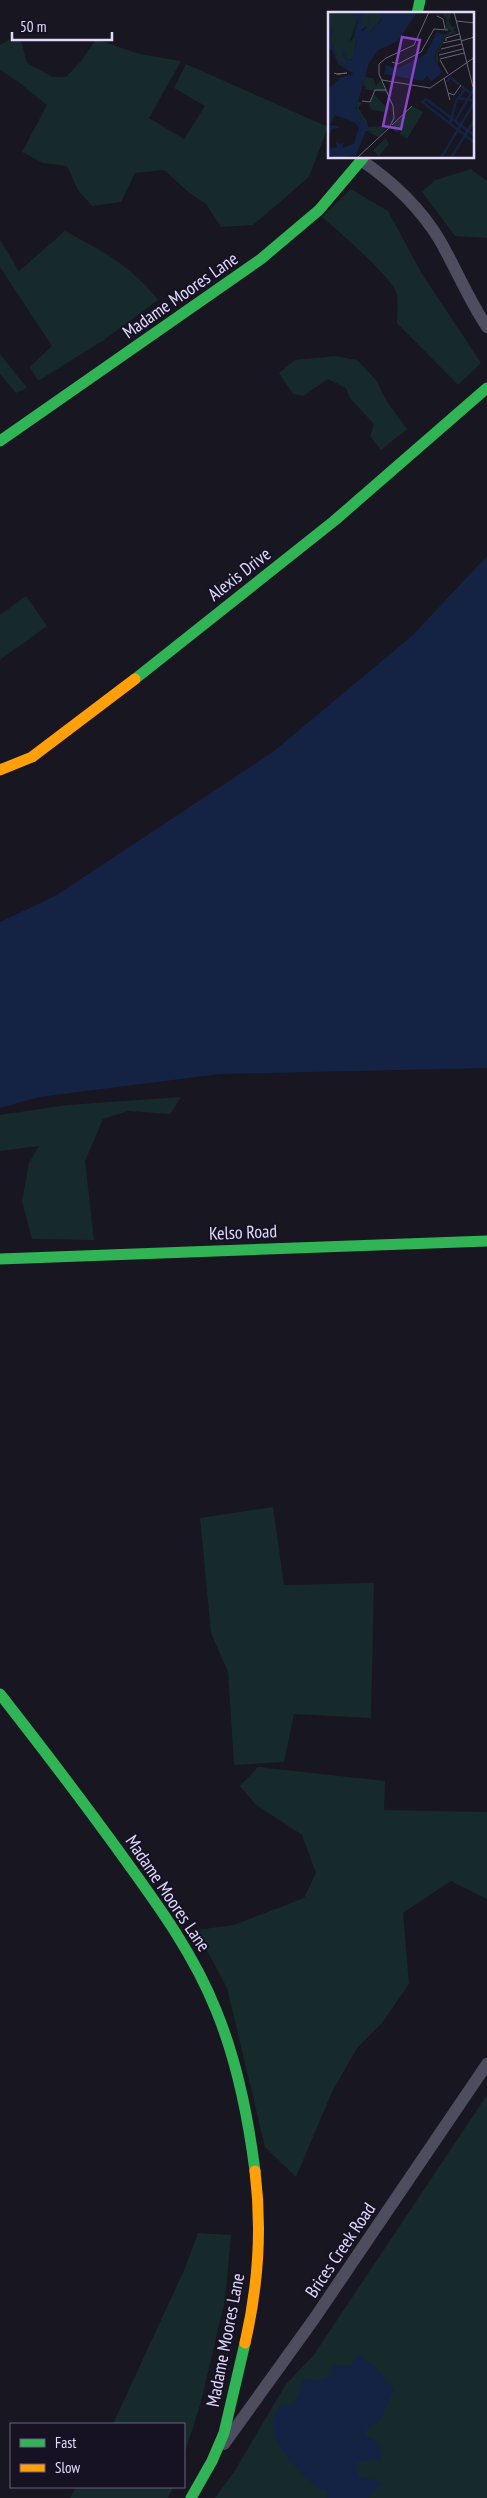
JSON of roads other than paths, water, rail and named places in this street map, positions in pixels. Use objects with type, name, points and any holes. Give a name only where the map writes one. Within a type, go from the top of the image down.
[{"type":"street","points":[[362,159],[401,190],[421,213],[439,240],[463,288],[487,327]]},
{"type":"street","name":"Madame Moores Lane","points":[[0,442],[261,259],[319,210],[362,159]]},
{"type":"street","name":"Alexis Drive","points":[[0,770],[32,757],[103,704],[334,521],[487,388]]},
{"type":"street","name":"Kelso Road","points":[[0,1259],[487,1241]]},
{"type":"street","name":"Madame Moores Lane","points":[[0,1694],[164,1912],[200,1974],[226,2040],[236,2074],[244,2107],[255,2174],[258,2238],[254,2300],[233,2397],[217,2451],[194,2494]]},
{"type":"street","name":"Brices Creek Road","points":[[217,2451],[314,2320],[487,2064]]},
{"type":"water","points":[[487,556],[487,1068],[220,1074],[39,1097],[0,1108],[0,922],[55,896],[273,752],[413,635]]},
{"type":"water","points":[[358,2354],[378,2369],[394,2390],[380,2420],[367,2429],[364,2435],[380,2443],[381,2460],[357,2461],[358,2476],[383,2482],[368,2498],[327,2498],[326,2490],[318,2489],[283,2451],[276,2440],[273,2418],[279,2407],[291,2405],[298,2396],[303,2378],[320,2381],[331,2375],[332,2365],[350,2366]]}]
